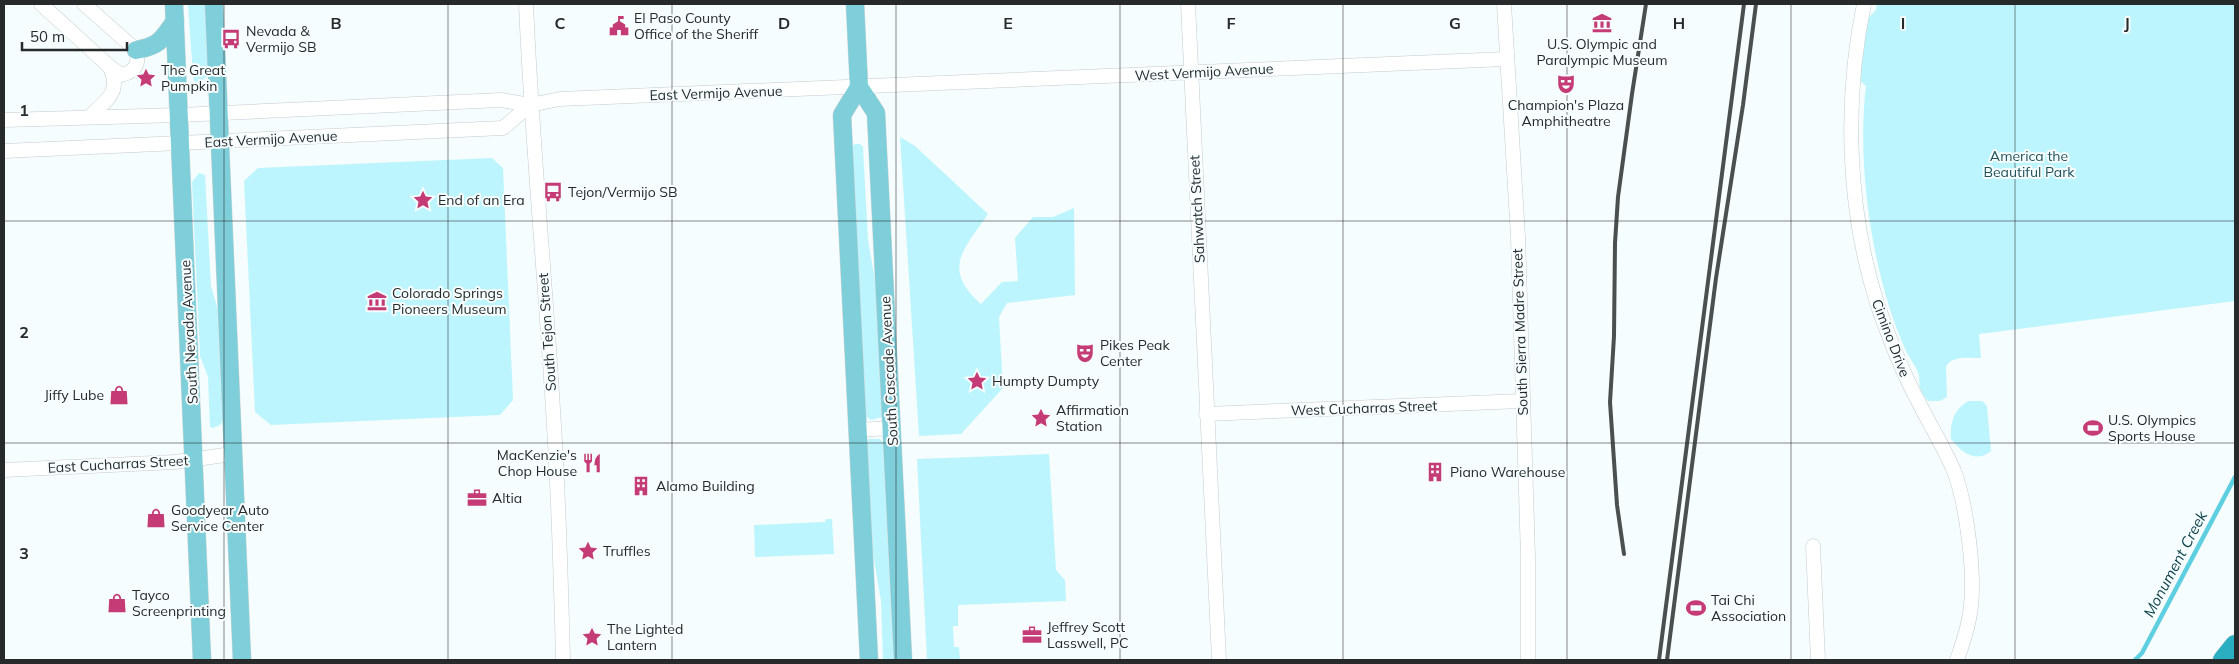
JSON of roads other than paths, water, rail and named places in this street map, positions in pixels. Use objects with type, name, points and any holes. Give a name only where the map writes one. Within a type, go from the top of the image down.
[{"type":"highway","points":[[2223,660],[2235,645]]},
{"type":"main road","points":[[214,4],[242,660]]},
{"type":"main road","points":[[855,4],[859,87],[842,115],[856,430],[869,660]]},
{"type":"main road","points":[[136,50],[149,48],[162,41],[175,12]]},
{"type":"main road","name":"South Nevada Avenue","points":[[175,12],[202,660]]},
{"type":"main road","name":"South Cascade Avenue","points":[[859,87],[876,113],[903,660]]},
{"type":"street","points":[[40,4],[110,67],[121,75],[130,73],[135,69],[137,63],[136,50],[84,4]]},
{"type":"street","name":"South Tejon Street","points":[[526,4],[530,105],[554,425],[560,537],[563,660]]},
{"type":"street","name":"Sahwatch Street","points":[[1188,4],[1219,656]]},
{"type":"street","name":"South Sierra Madre Street","points":[[1504,4],[1518,237],[1528,557],[1528,660]]},
{"type":"street","name":"Cimino Drive","points":[[1864,4],[1854,81],[1852,119],[1855,199],[1861,236],[1877,301],[1898,360],[1953,471],[1961,498],[1972,581],[1970,612],[1966,633],[1957,660]]},
{"type":"street","name":"West Vermijo Avenue","points":[[902,85],[1506,58]]},
{"type":"street","points":[[90,116],[113,92],[115,79],[110,67]]},
{"type":"street","name":"East Vermijo Avenue","points":[[4,120],[90,116],[179,115],[501,100],[530,105],[560,99],[902,85]]},
{"type":"street","name":"East Vermijo Avenue","points":[[4,151],[503,128],[530,105]]},
{"type":"street","name":"West Cucharras Street","points":[[1206,414],[1522,401]]},
{"type":"street","points":[[856,430],[892,428]]},
{"type":"street","name":"East Cucharras Street","points":[[4,470],[195,460],[232,454]]},
{"type":"street","points":[[1813,546],[1818,660]]},
{"type":"waterway","name":"Monument Creek","points":[[2135,660],[2142,653],[2235,477]]},
{"type":"railway","points":[[1624,554],[1617,505],[1610,402],[1614,336],[1615,243],[1618,197],[1646,4]]},
{"type":"railway","points":[[1659,660],[1744,4]]},
{"type":"railway","points":[[1667,660],[1716,278],[1743,105],[1756,4]]},
{"type":"place","name":"U.S. Olympic and Paralympic Museum","points":[[1602,23]]},
{"type":"place","name":"El Paso County Office of the Sheriff","points":[[619,26]]},
{"type":"place","name":"Nevada & Vermijo SB","points":[[231,39]]},
{"type":"place","name":"The Great Pumpkin","points":[[146,78]]},
{"type":"place","name":"Champion's Plaza Amphitheatre","points":[[1566,84]]},
{"type":"place","name":"Tejon/Vermijo SB","points":[[553,192]]},
{"type":"place","name":"End of an Era","points":[[423,200]]},
{"type":"place","name":"Colorado Springs Pioneers Museum","points":[[377,301]]},
{"type":"place","name":"Pikes Peak Center","points":[[1085,353]]},
{"type":"place","name":"Humpty Dumpty","points":[[977,381]]},
{"type":"place","name":"Jiffy Lube","points":[[119,395]]},
{"type":"place","name":"Affirmation Station","points":[[1041,418]]},
{"type":"place","name":"U.S. Olympics Sports House","points":[[2093,428]]},
{"type":"place","name":"MacKenzie's Chop House","points":[[592,463]]},
{"type":"place","name":"Piano Warehouse","points":[[1435,472]]},
{"type":"place","name":"Alamo Building","points":[[641,486]]},
{"type":"place","name":"Altia","points":[[477,498]]},
{"type":"place","name":"Goodyear Auto Service Center","points":[[156,518]]},
{"type":"place","name":"Truffles","points":[[588,551]]},
{"type":"place","name":"Tayco Screenprinting","points":[[117,603]]},
{"type":"place","name":"Tai Chi Association","points":[[1696,608]]},
{"type":"place","name":"Jeffrey Scott Lasswell, PC","points":[[1032,635]]},
{"type":"place","name":"The Lighted Lantern","points":[[592,637]]},
{"type":"park label","name":"America the Beautiful Park","points":[[2029,164]]}]
